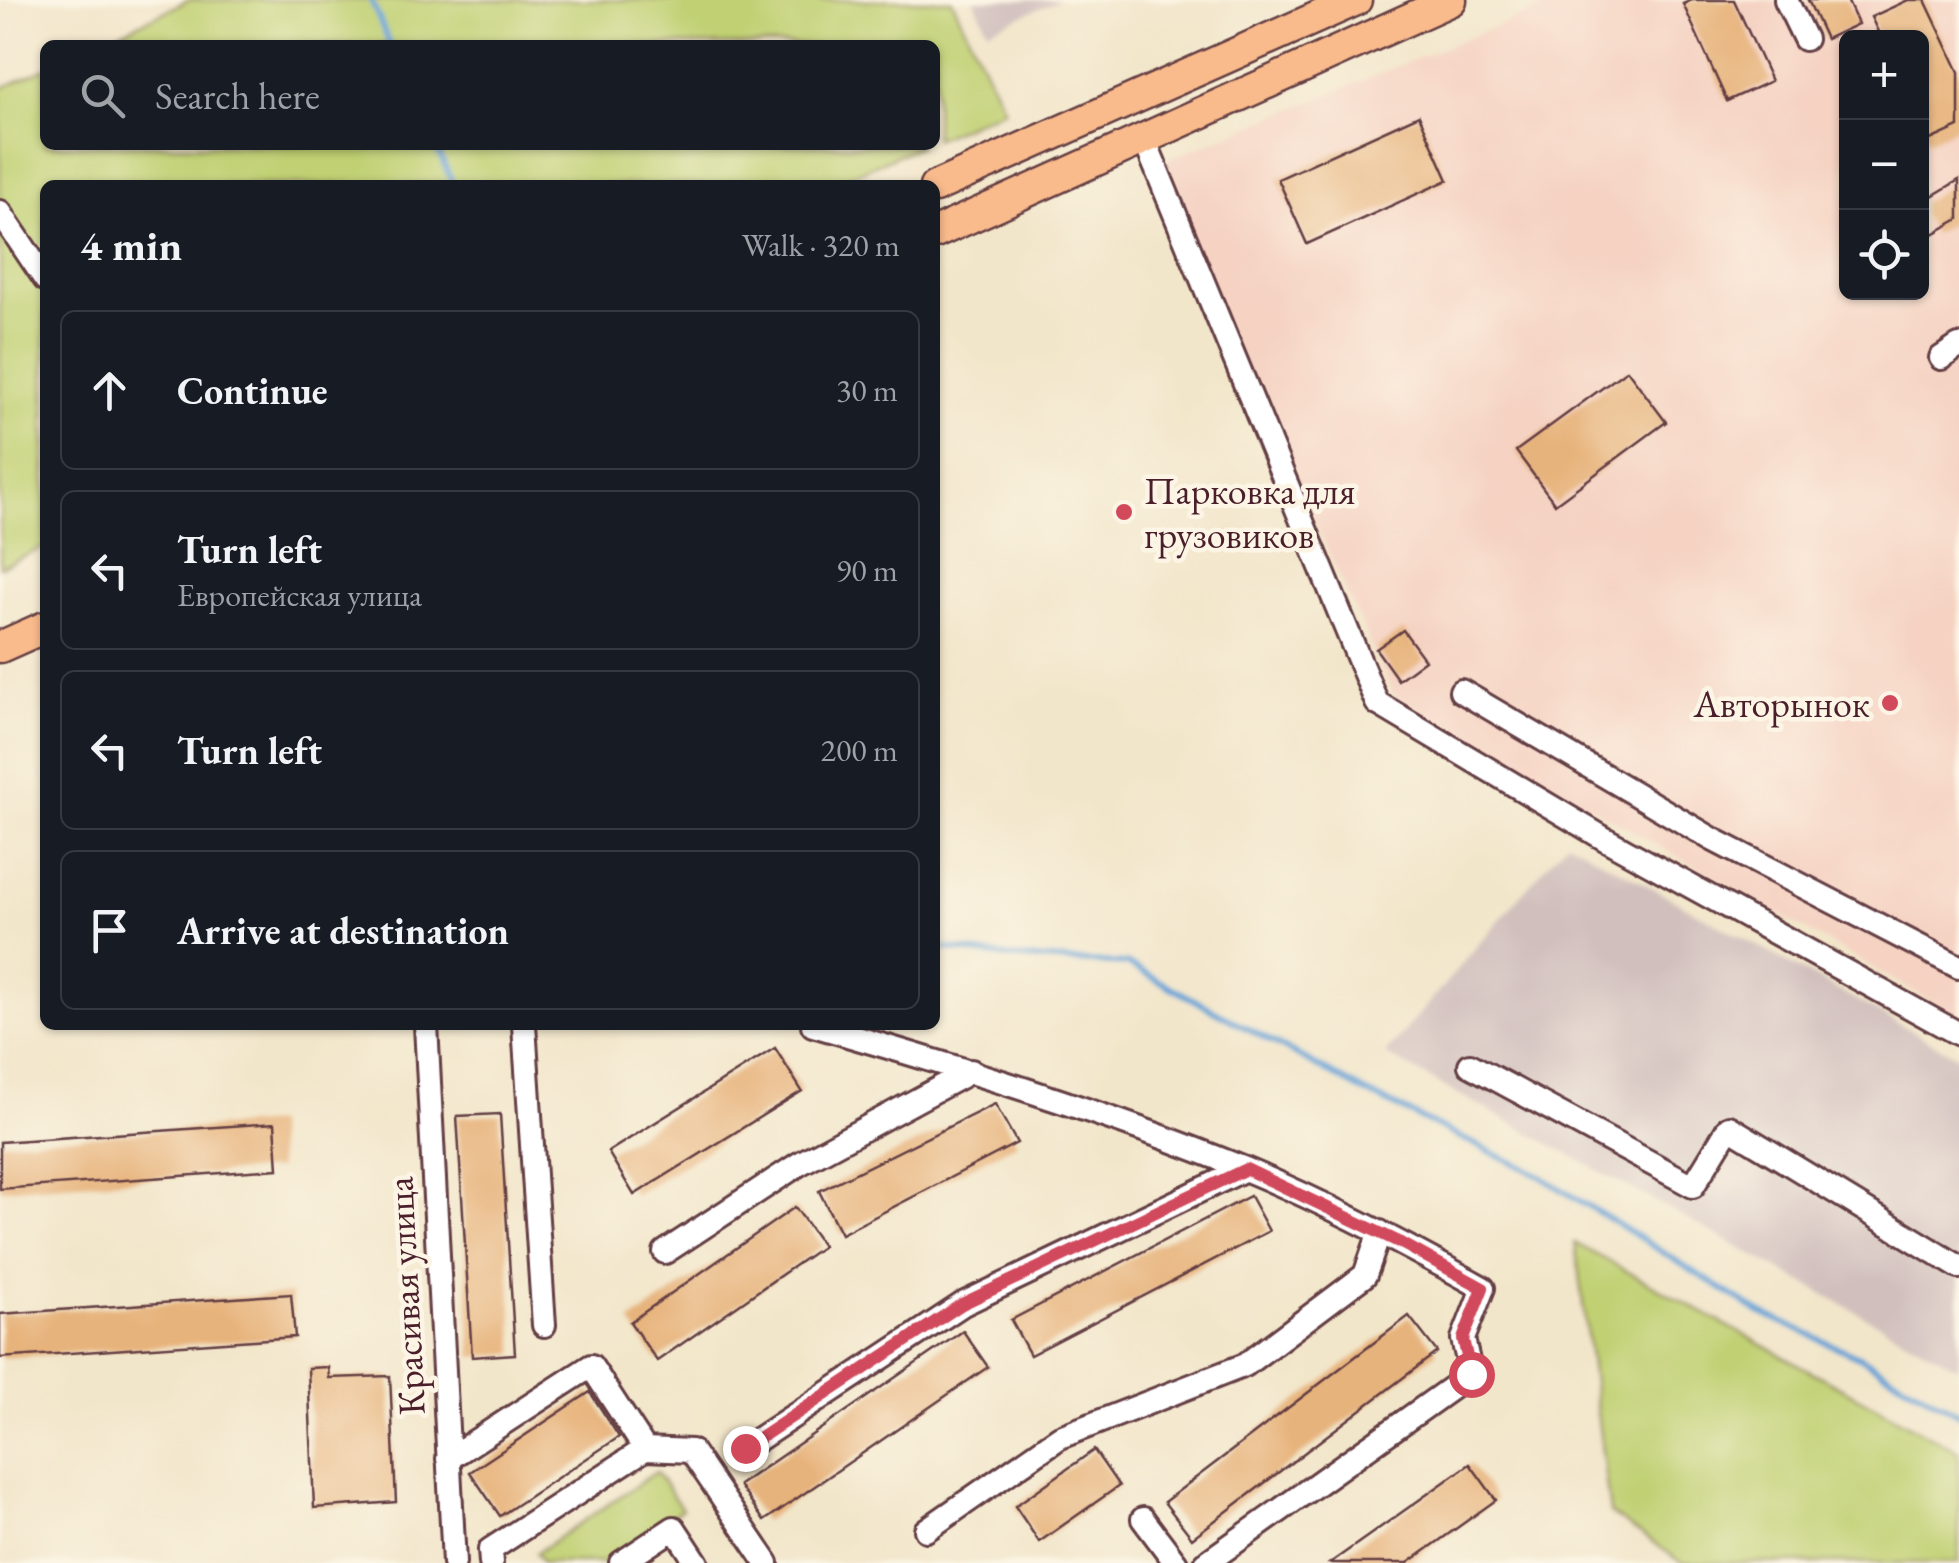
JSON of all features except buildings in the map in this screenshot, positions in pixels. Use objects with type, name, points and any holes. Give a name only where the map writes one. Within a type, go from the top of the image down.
[{"type":"main road","points":[[940,186],[1356,0]]},
{"type":"main road","points":[[940,231],[1451,0]]},
{"type":"main road","points":[[0,647],[40,629]]},
{"type":"street","points":[[1786,0],[1805,40]]},
{"type":"street","points":[[1144,139],[1377,703],[1604,839],[1959,1034]]},
{"type":"street","points":[[0,212],[40,271]]},
{"type":"street","points":[[1461,691],[1712,839],[1959,967]]},
{"type":"street","name":"Красивая улица","points":[[426,1030],[454,1563]]},
{"type":"street","points":[[524,1030],[544,1324]]},
{"type":"street","points":[[830,1030],[971,1071],[1246,1169],[1380,1232],[1483,1288],[1463,1339],[1471,1374],[1206,1563]]},
{"type":"street","points":[[1470,1066],[1694,1186],[1728,1127],[1959,1268]]},
{"type":"street","points":[[664,1252],[799,1164],[971,1071]]},
{"type":"street","points":[[745,1448],[962,1304],[1246,1169]]},
{"type":"street","points":[[926,1530],[1060,1437],[1245,1365],[1365,1275],[1380,1232]]},
{"type":"street","points":[[448,1460],[592,1366],[645,1448]]},
{"type":"street","points":[[491,1563],[490,1550],[645,1448],[690,1450],[768,1563]]},
{"type":"street","points":[[1143,1519],[1176,1563]]},
{"type":"street","points":[[621,1563],[674,1528],[697,1563]]},
{"type":"shaded area","points":[[974,0],[1059,0],[988,30]]},
{"type":"shaded area","points":[[1561,0],[1959,0],[1959,1017],[1393,694],[1152,166]]},
{"type":"shaded area","points":[[1567,841],[1959,1057],[1959,1368],[1385,1054]]},
{"type":"green space","points":[[189,0],[952,0],[1004,109],[940,137],[940,40],[105,40]]},
{"type":"green space","points":[[40,70],[40,150],[910,150],[841,180],[40,180],[40,549],[0,567],[0,89]]},
{"type":"green space","points":[[1575,1243],[1959,1452],[1959,1563],[1683,1563],[1610,1513]]},
{"type":"green space","points":[[656,1472],[682,1509],[602,1563],[542,1563],[536,1553]]},
{"type":"waterway","points":[[371,0],[388,40]]},
{"type":"waterway","points":[[437,150],[452,180]]},
{"type":"waterway","points":[[940,948],[1014,958],[1128,964],[1361,1090],[1535,1173],[1759,1312],[1859,1357],[1959,1414]]},
{"type":"place","name":"Парковка для грузовиков","points":[[1124,512]]},
{"type":"place","name":"Авторынок","points":[[1890,703]]},
{"type":"route","points":[[745,1448],[962,1304],[1246,1169],[1403,1244],[1483,1288],[1463,1339],[1471,1374]]}]
